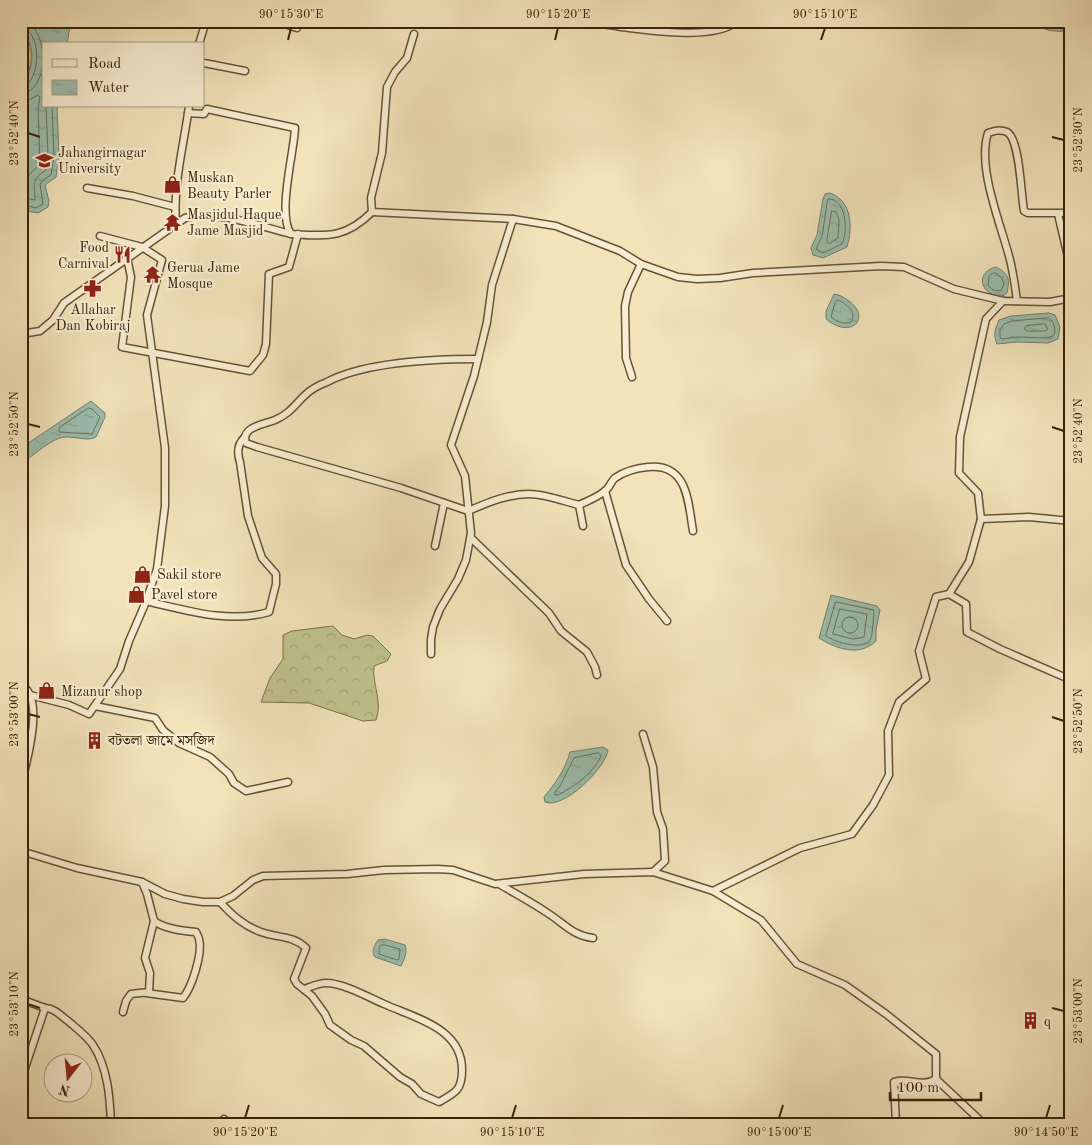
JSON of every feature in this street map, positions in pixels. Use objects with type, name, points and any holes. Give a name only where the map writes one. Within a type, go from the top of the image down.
[{"type":"street","points":[[200,42],[206,21]]},
{"type":"street","points":[[275,21],[297,28],[299,21]]},
{"type":"street","points":[[587,21],[658,32],[696,33],[730,27],[737,21]]},
{"type":"street","points":[[21,334],[40,331],[53,320],[64,303],[185,218],[199,214],[294,234],[341,234],[361,224],[372,212],[371,198],[382,153],[387,87],[395,72],[406,58],[414,34]]},
{"type":"street","points":[[205,63],[245,70]]},
{"type":"street","points":[[127,258],[131,277],[122,347],[250,371],[263,355],[266,344],[269,274],[289,267],[294,234],[286,224],[285,209],[295,128],[206,109],[204,114],[188,110],[180,152],[175,207],[176,223]]},
{"type":"street","points":[[1017,301],[1009,256],[1001,233],[988,179],[985,141],[988,133],[1000,130],[1009,133],[1014,140],[1024,211],[1028,213],[1071,213]]},
{"type":"street","points":[[87,188],[133,196],[175,207]]},
{"type":"street","points":[[372,212],[513,219],[556,226],[620,251],[641,264],[678,277],[705,279],[753,273],[881,266],[904,267],[954,289],[1003,300],[1050,302],[1071,298]]},
{"type":"street","points":[[1058,214],[1071,270]]},
{"type":"street","points":[[431,654],[433,627],[440,609],[458,579],[466,560],[472,533],[465,476],[450,445],[478,359],[488,322],[492,285],[513,219]]},
{"type":"street","points":[[30,695],[69,705],[89,714],[120,669],[157,569],[165,506],[165,448],[147,315],[162,260],[142,247],[100,236]]},
{"type":"street","points":[[632,376],[626,358],[625,306],[628,292],[641,264]]},
{"type":"street","points":[[949,594],[968,562],[981,519],[978,493],[960,473],[960,437],[986,319],[1003,300]]},
{"type":"street","points":[[146,601],[222,616],[252,616],[269,612],[276,584],[276,574],[262,558],[248,516],[240,462],[237,454],[245,434],[256,426],[275,420],[293,409],[305,395],[328,381],[353,372],[405,363],[446,359],[478,359]]},
{"type":"street","points":[[244,438],[246,443],[257,447],[401,488],[468,511],[499,499],[530,494],[579,505],[605,491],[615,478],[634,469],[657,466],[672,472],[680,478],[686,490],[693,531]]},
{"type":"street","points":[[605,491],[626,565],[649,599],[667,621]]},
{"type":"street","points":[[434,546],[444,503]]},
{"type":"street","points":[[579,505],[583,526]]},
{"type":"street","points":[[981,519],[1029,517],[1071,521]]},
{"type":"street","points":[[471,538],[549,613],[561,631],[587,652],[597,675]]},
{"type":"street","points":[[712,891],[800,848],[852,834],[873,805],[889,775],[888,731],[900,702],[926,679],[919,650],[936,597],[949,594],[966,604],[967,632],[1000,649],[1071,680]]},
{"type":"street","points":[[21,684],[26,687],[33,708],[27,762],[21,785]]},
{"type":"street","points":[[95,706],[155,718],[163,730],[179,743],[210,757],[229,774],[234,783],[246,791],[288,782]]},
{"type":"street","points":[[643,734],[653,767],[657,812],[663,829],[665,861],[653,872]]},
{"type":"street","points":[[21,851],[77,868],[142,882],[165,894],[202,902],[220,902],[233,896],[253,880],[263,876],[347,874],[384,870],[454,870],[499,884],[550,914],[580,936],[593,938]]},
{"type":"street","points":[[499,884],[584,874],[653,872],[712,891],[761,920],[797,964],[845,985],[886,1014],[936,1054],[936,1079],[984,1124]]},
{"type":"street","points":[[142,882],[154,921],[145,958],[150,973],[149,992],[146,993]]},
{"type":"street","points":[[220,902],[231,914],[246,925],[263,933],[288,937],[300,942],[306,948],[294,979],[297,984],[312,996],[325,1014],[330,1025],[351,1040],[364,1046],[400,1077],[412,1084],[421,1094],[439,1102],[453,1094],[462,1082],[462,1063],[459,1051],[451,1037],[437,1028],[413,1014],[386,1005],[349,988],[326,982],[304,989]]},
{"type":"street","points":[[123,1012],[126,1001],[131,994],[146,993],[184,998],[188,993],[198,961],[200,940],[196,932],[159,924],[154,921]]},
{"type":"street","points":[[21,1000],[45,1008],[52,1008],[77,1028],[93,1045],[103,1067],[109,1093],[111,1124]]},
{"type":"street","points":[[21,1080],[45,1008]]},
{"type":"street","points":[[896,1124],[894,1082],[900,1080],[925,1084],[936,1079]]},
{"type":"green space","points":[[21,31],[29,43],[32,57],[29,71],[21,83]]},
{"type":"green space","points":[[333,626],[342,635],[354,639],[367,635],[373,636],[391,654],[387,661],[374,666],[374,680],[378,700],[376,720],[363,721],[309,703],[261,702],[270,678],[283,659],[283,635],[292,631]]},
{"type":"water","points":[[21,21],[71,21],[67,42],[42,42],[42,108],[57,108],[59,156],[56,177],[45,185],[49,201],[48,207],[38,213],[27,211],[21,206],[23,173],[21,164],[21,84],[29,72],[32,58],[29,43],[21,31]]},
{"type":"water","points":[[1031,21],[1061,21],[1069,31],[1049,30]]},
{"type":"water","points":[[830,193],[843,202],[847,208],[850,231],[847,247],[823,258],[813,255],[811,248],[817,235],[823,199],[825,194]]},
{"type":"water","points":[[996,267],[1008,277],[1007,293],[1003,296],[989,292],[983,283],[985,274]]},
{"type":"water","points":[[834,294],[845,298],[856,308],[859,314],[856,324],[850,327],[843,327],[835,325],[826,319],[826,311]]},
{"type":"water","points":[[1049,313],[1055,315],[1060,327],[1058,339],[1048,343],[1017,342],[997,344],[995,332],[999,320],[1011,316]]},
{"type":"water","points":[[91,401],[105,413],[96,437],[87,439],[62,437],[44,447],[21,464],[21,448]]},
{"type":"water","points":[[831,595],[877,606],[880,610],[876,641],[863,649],[848,650],[819,638]]},
{"type":"water","points":[[603,747],[608,750],[605,758],[600,767],[582,786],[562,800],[553,803],[545,802],[544,797],[559,776],[570,752]]},
{"type":"water","points":[[385,939],[405,945],[406,953],[401,966],[375,957],[373,951],[375,944],[378,940]]},
{"type":"waterway","points":[[1067,1124],[1071,1115]]},
{"type":"place","name":"Jahangirnagar University","points":[[44,160]]},
{"type":"place","name":"Muskan Beauty Parler","points":[[173,185]]},
{"type":"place","name":"Masjidul Haque Jame Masjid","points":[[173,222]]},
{"type":"place","name":"Food Carnival","points":[[123,255]]},
{"type":"place","name":"Gerua Jame Mosque","points":[[153,275]]},
{"type":"place","name":"Allahar Dan Kobiraj","points":[[93,289]]},
{"type":"place","name":"Sakil store","points":[[143,574]]},
{"type":"place","name":"Pavel store","points":[[137,594]]},
{"type":"place","name":"Mizanur shop","points":[[47,691]]},
{"type":"place","name":"বটতলা জামে মসজিদ","points":[[94,740]]},
{"type":"place","name":"q","points":[[1030,1021]]}]
